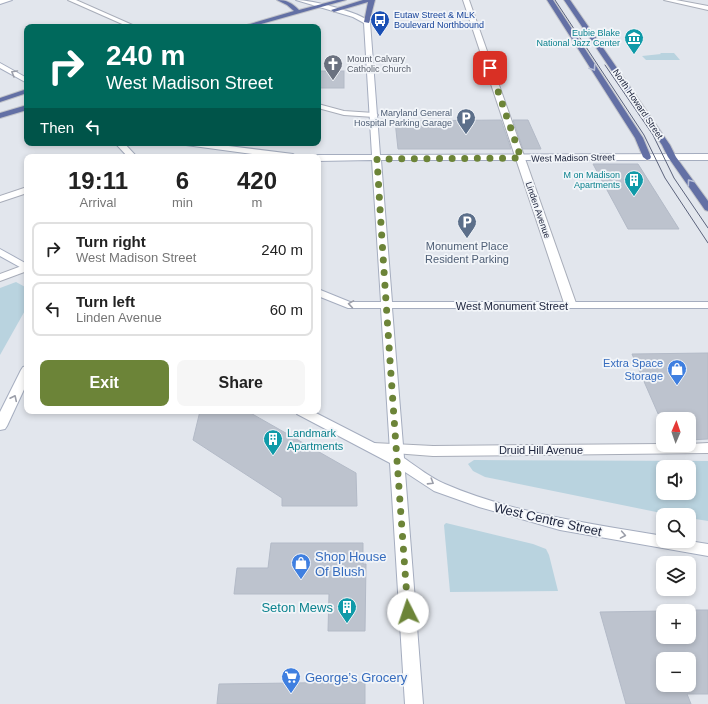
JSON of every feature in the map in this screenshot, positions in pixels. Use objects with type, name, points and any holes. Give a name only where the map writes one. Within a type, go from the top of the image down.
[{"type":"main road","points":[[280,0],[289,4],[298,12]]},
{"type":"main road","points":[[254,24],[298,12],[320,3],[331,3],[343,0]]},
{"type":"main road","points":[[310,16],[371,0],[370,15],[367,22]]},
{"type":"main road","name":"North Howard Street","points":[[550,0],[639,138],[646,157]]},
{"type":"main road","name":"North Howard Street","points":[[567,0],[708,208]]},
{"type":"main road","points":[[0,100],[24,92]]},
{"type":"main road","points":[[0,116],[24,107]]},
{"type":"street","points":[[0,2],[9,0]]},
{"type":"street","points":[[71,0],[127,24]]},
{"type":"street","points":[[299,0],[320,3],[334,10],[359,17],[367,22],[377,159],[385,306],[414,704]]},
{"type":"street","name":"Linden Avenue","points":[[466,0],[571,306]]},
{"type":"street","points":[[667,0],[708,8]]},
{"type":"street","points":[[331,3],[370,15]]},
{"type":"street","points":[[0,65],[24,79]]},
{"type":"street","points":[[321,107],[344,113],[374,115]]},
{"type":"street","points":[[122,146],[130,154]]},
{"type":"street","points":[[209,146],[270,154]]},
{"type":"street","name":"West Madison Street","points":[[321,158],[708,157]]},
{"type":"street","points":[[0,199],[24,191]]},
{"type":"street","points":[[0,252],[24,266]]},
{"type":"street","points":[[0,278],[24,269]]},
{"type":"street","name":"West Monument Street","points":[[321,293],[348,305],[708,305]]},
{"type":"street","points":[[0,426],[24,376]]},
{"type":"street","name":"Druid Hill Avenue","points":[[308,414],[373,448],[397,455],[433,451],[708,448]]},
{"type":"street","name":"West Centre Street","points":[[397,455],[439,487],[492,506],[560,524],[708,550]]},
{"type":"shaded area","points":[[660,53],[674,53],[680,60],[646,60],[642,56],[661,54]]},
{"type":"shaded area","points":[[16,282],[24,286],[24,312],[0,355],[0,288]]},
{"type":"shaded area","points":[[474,460],[656,461],[656,500],[696,500],[696,461],[708,461],[708,521],[696,519],[696,508],[656,508],[656,512],[485,477],[473,471],[468,464]]},
{"type":"shaded area","points":[[446,523],[533,544],[546,549],[549,555],[558,591],[450,592],[444,525]]},
{"type":"building","name":"Mount Calvary Catholic Church","points":[[321,71],[344,71],[344,88],[321,88]]},
{"type":"building","name":"Maryland General Hospital Parking Garage","points":[[501,120],[511,149],[398,149],[395,121]]},
{"type":"building","points":[[513,120],[528,120],[541,149],[523,149]]},
{"type":"building","name":"M on Madison Apartments","points":[[593,164],[638,164],[679,229],[628,229]]},
{"type":"building","name":"Extra Space Storage","points":[[708,353],[708,439],[696,440],[696,412],[657,412],[632,354]]},
{"type":"building","name":"Landmark Apartments","points":[[199,414],[252,414],[356,473],[357,506],[282,506],[282,498],[193,440]]},
{"type":"building","points":[[271,543],[363,543],[363,564],[366,564],[365,631],[328,631],[329,594],[234,594],[237,568],[268,568]]},
{"type":"building","points":[[696,610],[708,610],[708,694],[687,694],[691,704],[626,704],[600,612],[656,611],[656,644],[696,644]]},
{"type":"building","name":"George’s Grocery","points":[[365,682],[365,704],[217,704],[219,684]]},
{"type":"tram line","points":[[555,0],[644,135],[665,178],[708,243]]},
{"type":"tram line","points":[[605,65],[653,135],[674,178],[708,228]]},
{"type":"place","name":"Eutaw Street & MLK Boulevard Northbound","points":[[380,37]]},
{"type":"place","name":"Eubie Blake National Jazz Center","points":[[634,55]]},
{"type":"place","name":"Mount Calvary Catholic Church","points":[[333,81]]},
{"type":"place","name":"Maryland General Hospital Parking Garage","points":[[466,135]]},
{"type":"place","name":"M on Madison Apartments","points":[[634,197]]},
{"type":"place","name":"Monument Place Resident Parking","points":[[467,239]]},
{"type":"place","name":"Extra Space Storage","points":[[677,386]]},
{"type":"place","name":"Landmark Apartments","points":[[273,456]]},
{"type":"place","name":"Shop House Of Blush","points":[[301,580]]},
{"type":"place","name":"Seton Mews","points":[[347,624]]},
{"type":"place","name":"George’s Grocery","points":[[291,694]]},
{"type":"route","points":[[408,612],[398,461],[385,306],[377,159],[521,158],[490,68]]}]
